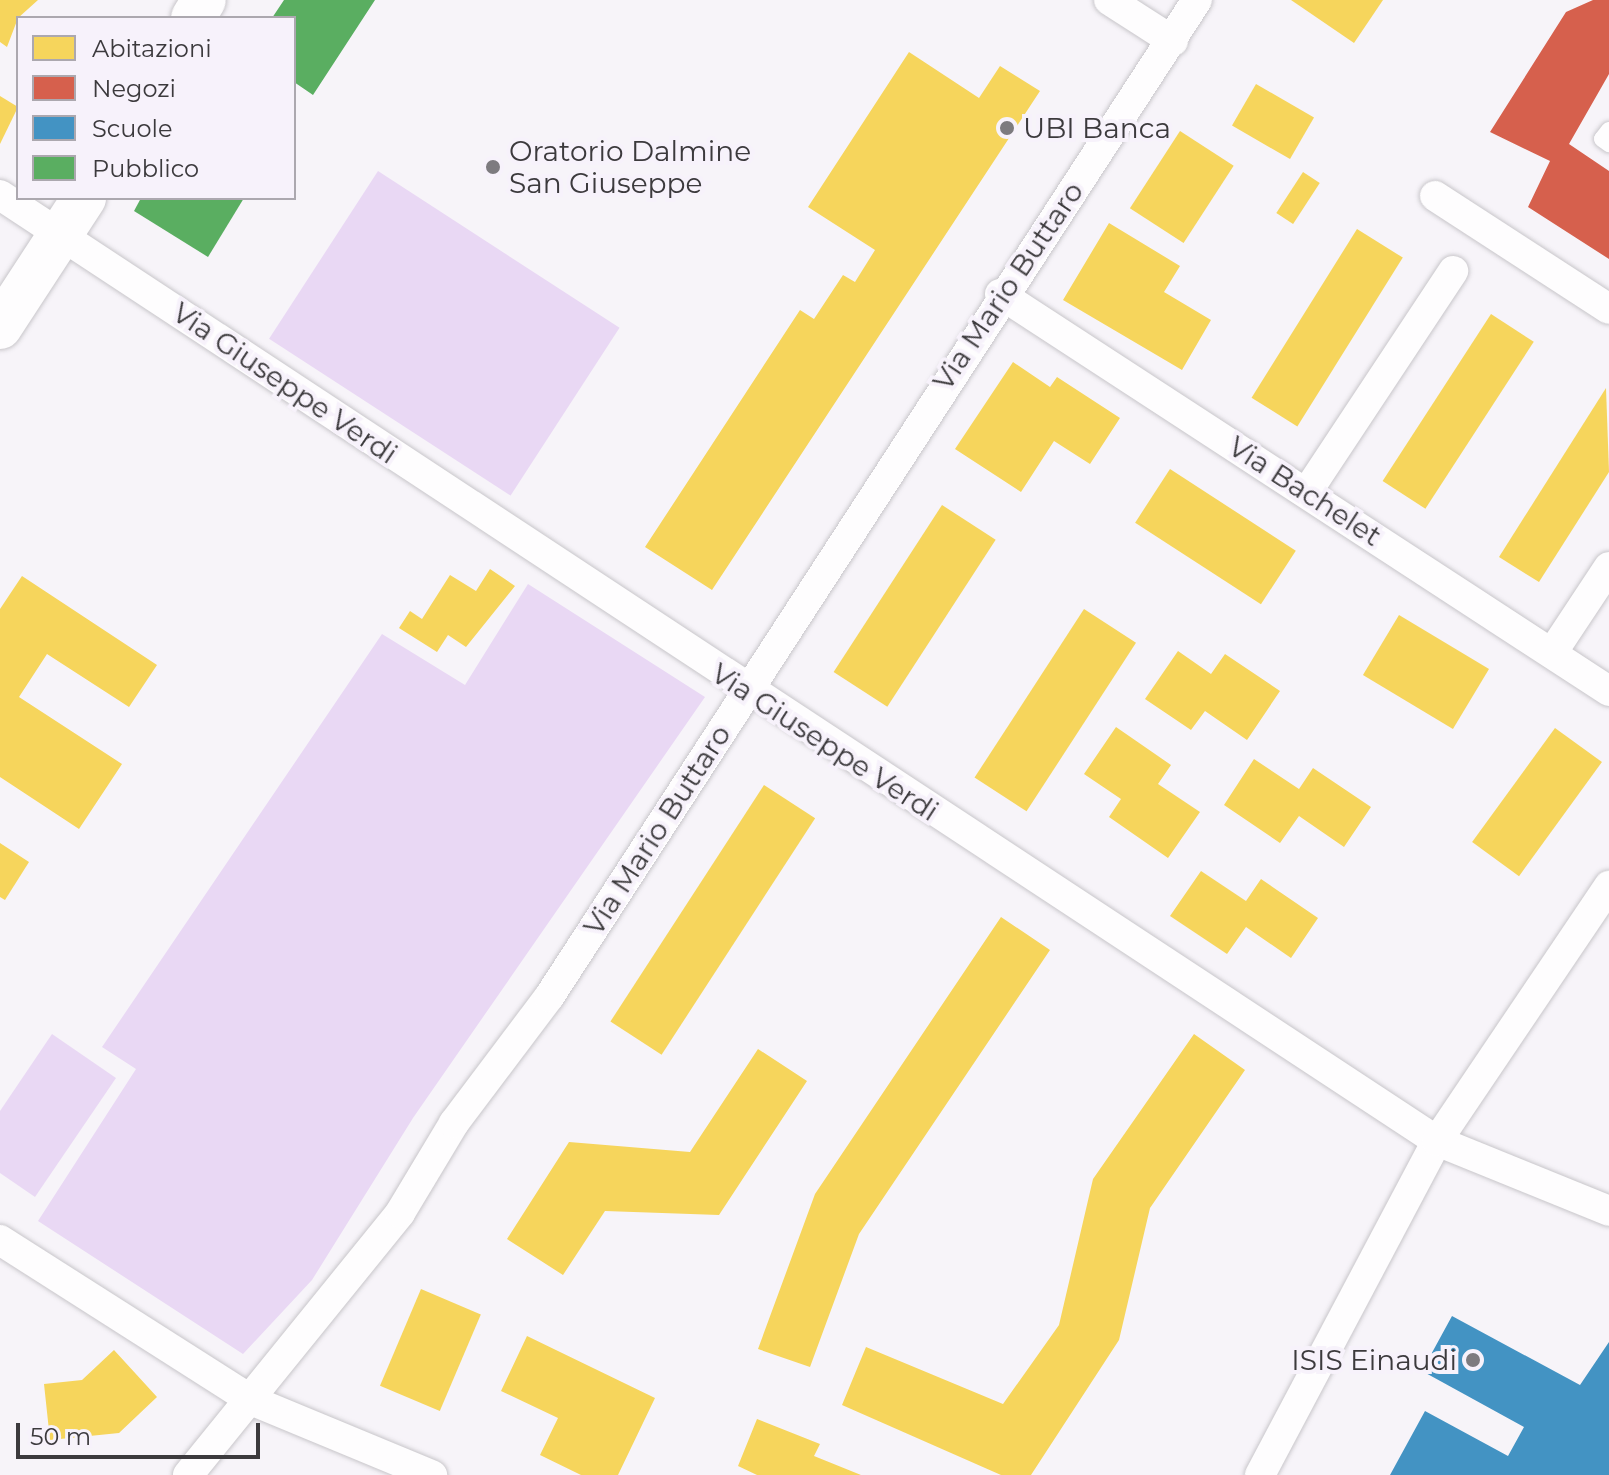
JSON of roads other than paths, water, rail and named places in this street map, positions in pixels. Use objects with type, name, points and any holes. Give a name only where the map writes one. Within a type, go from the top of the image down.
[{"type":"street","points":[[1109,0],[1173,41]]},
{"type":"street","name":"Via Mario Buttaro","points":[[188,1475],[253,1401],[400,1213],[454,1123],[571,966],[1000,294],[1173,41],[1197,0]]},
{"type":"street","points":[[1435,196],[1609,309]]},
{"type":"street","name":"Via Giuseppe Verdi","points":[[17,200],[73,216],[746,691],[1437,1141],[1609,1211]]},
{"type":"street","points":[[0,327],[73,216]]},
{"type":"street","points":[[1307,492],[1453,271]]},
{"type":"street","name":"Via Bachelet","points":[[1000,294],[1609,691]]},
{"type":"street","points":[[1552,653],[1609,567]]},
{"type":"street","points":[[1260,1475],[1437,1141],[1609,886]]},
{"type":"street","points":[[0,1240],[253,1401],[432,1475]]},
{"type":"lane","points":[[1609,130],[1602,139],[1609,144]]},
{"type":"place","name":"UBI Banca","points":[[1007,128]]},
{"type":"place","name":"Oratorio Dalmine San Giuseppe","points":[[493,167]]},
{"type":"place","name":"ISIS Einaudi","points":[[1473,1360]]}]
